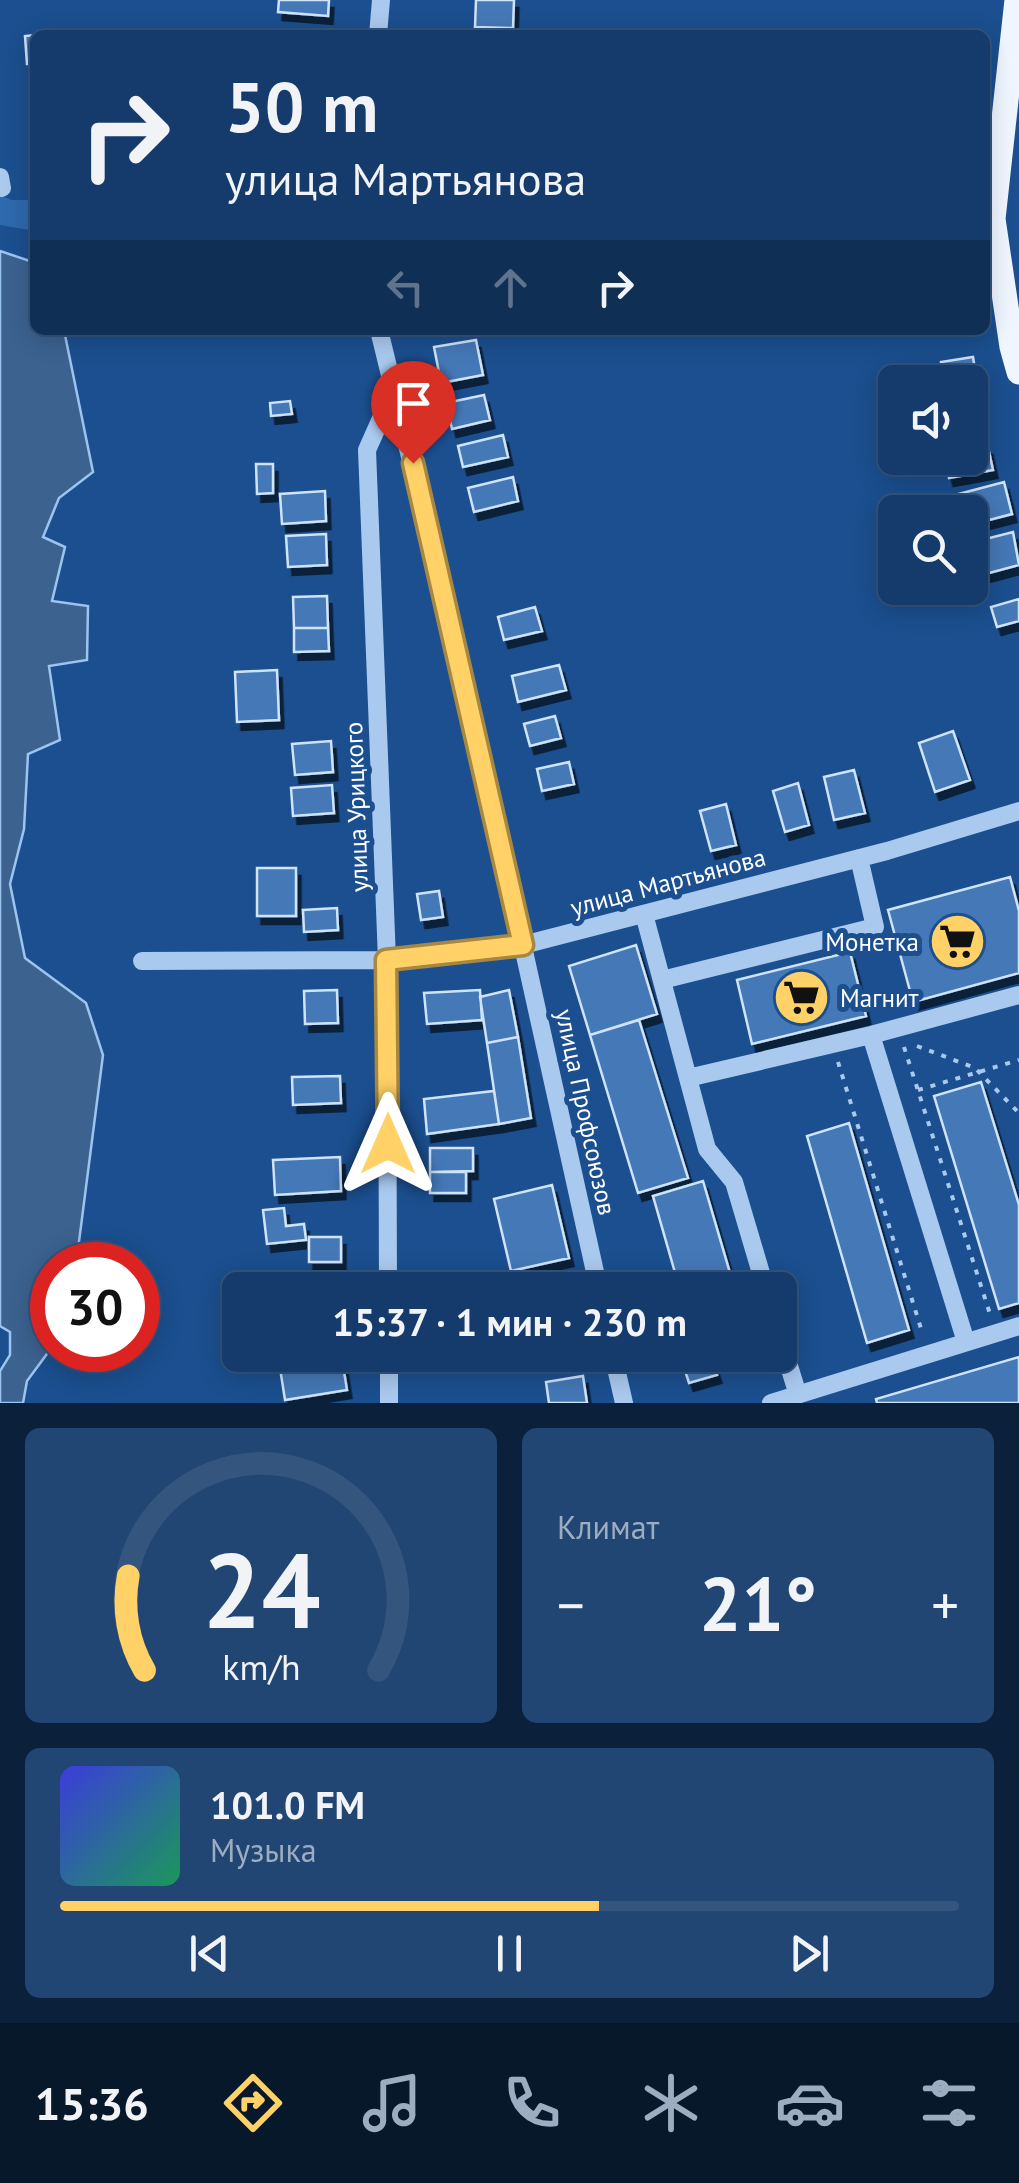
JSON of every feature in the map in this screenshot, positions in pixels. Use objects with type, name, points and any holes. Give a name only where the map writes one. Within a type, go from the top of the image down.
[{"type":"main road","points":[[1018,0],[993,218],[1019,372]]},
{"type":"street","points":[[378,30],[381,0]]},
{"type":"street","points":[[381,335],[395,387]]},
{"type":"street","name":"улица Профсоюзов","points":[[395,387],[595,1272]]},
{"type":"street","name":"улица Урицкого","points":[[388,1272],[386,960],[367,450],[395,387]]},
{"type":"street","name":"улица Мартьянова","points":[[142,961],[386,960],[523,945],[859,858],[1019,810]]},
{"type":"street","points":[[662,980],[875,927],[859,858]]},
{"type":"street","points":[[644,914],[707,1149],[734,1182],[761,1272]]},
{"type":"street","points":[[688,1078],[871,1036],[1019,994]]},
{"type":"street","points":[[871,1036],[966,1342]]},
{"type":"street","points":[[776,1402],[1019,1326]]},
{"type":"street","points":[[389,1372],[389,1403]]},
{"type":"street","points":[[617,1372],[624,1403]]},
{"type":"street","points":[[791,1372],[798,1395]]},
{"type":"path","points":[[996,1332],[902,1040],[979,1072],[1019,1114]]},
{"type":"path","points":[[833,1044],[928,1354]]},
{"type":"path","points":[[918,1090],[1019,1060]]},
{"type":"shaded area","points":[[0,195],[30,200],[30,230],[0,225]]},
{"type":"shaded area","points":[[0,251],[30,261],[30,335],[65,335],[93,472],[59,498],[43,537],[65,547],[52,601],[88,606],[87,660],[49,666],[60,740],[28,754],[24,829],[10,884],[25,958],[86,1003],[103,1055],[79,1242],[30,1242],[30,1372],[34,1372],[27,1381],[23,1403],[0,1403],[0,1371],[10,1355],[10,1332],[0,1326]]},
{"type":"building","points":[[279,0],[329,0],[328,16],[278,12]]},
{"type":"building","points":[[476,0],[514,0],[513,28],[475,27]]},
{"type":"building","points":[[25,36],[30,36],[30,64],[27,64]]},
{"type":"building","points":[[476,340],[483,375],[441,383],[434,347]]},
{"type":"building","points":[[973,357],[974,365],[941,365],[941,362]]},
{"type":"building","points":[[484,395],[490,420],[452,429],[446,403]]},
{"type":"building","points":[[290,401],[292,414],[271,416],[270,403]]},
{"type":"building","points":[[503,435],[508,457],[463,467],[458,446]]},
{"type":"building","points":[[256,464],[273,464],[273,493],[257,494]]},
{"type":"building","points":[[513,477],[518,501],[474,512],[468,488]]},
{"type":"building","points":[[1004,482],[1012,514],[988,520],[988,495],[955,495]]},
{"type":"building","points":[[325,491],[326,521],[282,524],[280,494]]},
{"type":"building","points":[[1013,532],[1019,565],[988,573],[988,538]]},
{"type":"building","points":[[326,534],[327,565],[288,567],[286,536]]},
{"type":"building","points":[[327,596],[328,628],[294,628],[293,597]]},
{"type":"building","points":[[1019,599],[1019,621],[997,627],[991,607]]},
{"type":"building","points":[[535,607],[542,631],[504,640],[498,617]]},
{"type":"building","points":[[294,628],[328,628],[329,651],[294,652]]},
{"type":"building","points":[[559,665],[566,690],[518,702],[512,676]]},
{"type":"building","points":[[277,670],[279,720],[237,722],[235,672]]},
{"type":"building","points":[[555,716],[561,738],[530,746],[524,724]]},
{"type":"building","points":[[953,731],[970,780],[935,792],[919,743]]},
{"type":"building","points":[[331,741],[333,772],[295,775],[292,744]]},
{"type":"building","points":[[569,762],[574,784],[542,791],[537,769]]},
{"type":"building","points":[[854,770],[865,813],[834,820],[824,777]]},
{"type":"building","points":[[798,783],[809,825],[785,832],[773,791]]},
{"type":"building","points":[[332,785],[334,813],[293,816],[291,788]]},
{"type":"building","points":[[726,804],[736,845],[711,851],[700,811]]},
{"type":"building","points":[[257,868],[296,868],[296,916],[257,916]]},
{"type":"building","name":"Монетка","points":[[1010,877],[1019,911],[1019,973],[913,1002],[888,910]]},
{"type":"building","points":[[439,891],[443,917],[421,920],[417,894]]},
{"type":"building","points":[[337,908],[338,930],[304,932],[303,910]]},
{"type":"building","points":[[636,945],[657,1014],[590,1035],[569,966]]},
{"type":"building","name":"Магнит","points":[[850,952],[866,1016],[752,1044],[737,980]]},
{"type":"building","points":[[337,990],[338,1023],[305,1024],[304,991]]},
{"type":"building","points":[[480,990],[482,1020],[427,1024],[424,993]]},
{"type":"building","points":[[509,990],[518,1037],[487,1043],[480,997]]},
{"type":"building","points":[[639,1020],[688,1178],[638,1193],[590,1035]]},
{"type":"building","points":[[518,1037],[531,1118],[499,1124],[487,1043]]},
{"type":"building","points":[[340,1076],[341,1103],[293,1105],[292,1077]]},
{"type":"building","points":[[981,1082],[1019,1205],[1019,1303],[999,1309],[934,1096]]},
{"type":"building","points":[[494,1091],[499,1124],[427,1134],[424,1099]]},
{"type":"building","points":[[849,1123],[909,1330],[867,1343],[807,1136]]},
{"type":"building","points":[[430,1148],[473,1148],[473,1171],[430,1172]]},
{"type":"building","points":[[340,1157],[341,1191],[275,1195],[273,1160]]},
{"type":"building","points":[[430,1172],[466,1172],[466,1193],[430,1193]]},
{"type":"building","points":[[703,1181],[730,1272],[675,1272],[653,1196]]},
{"type":"building","points":[[552,1185],[569,1258],[511,1271],[494,1199]]},
{"type":"building","points":[[284,1208],[286,1226],[304,1224],[306,1240],[267,1244],[263,1210]]},
{"type":"building","points":[[309,1237],[341,1237],[341,1262],[309,1262]]},
{"type":"building","points":[[1019,1357],[1019,1403],[877,1403],[876,1399]]},
{"type":"building","points":[[281,1372],[344,1372],[347,1390],[285,1400]]},
{"type":"building","points":[[685,1372],[717,1375],[689,1383]]},
{"type":"building","points":[[583,1376],[587,1403],[549,1403],[546,1382]]},
{"type":"place","name":"Монетка","points":[[958,942]]},
{"type":"place","name":"Магнит","points":[[801,998]]},
{"type":"route","points":[[388,1144],[386,960],[523,945],[413,463]]}]
